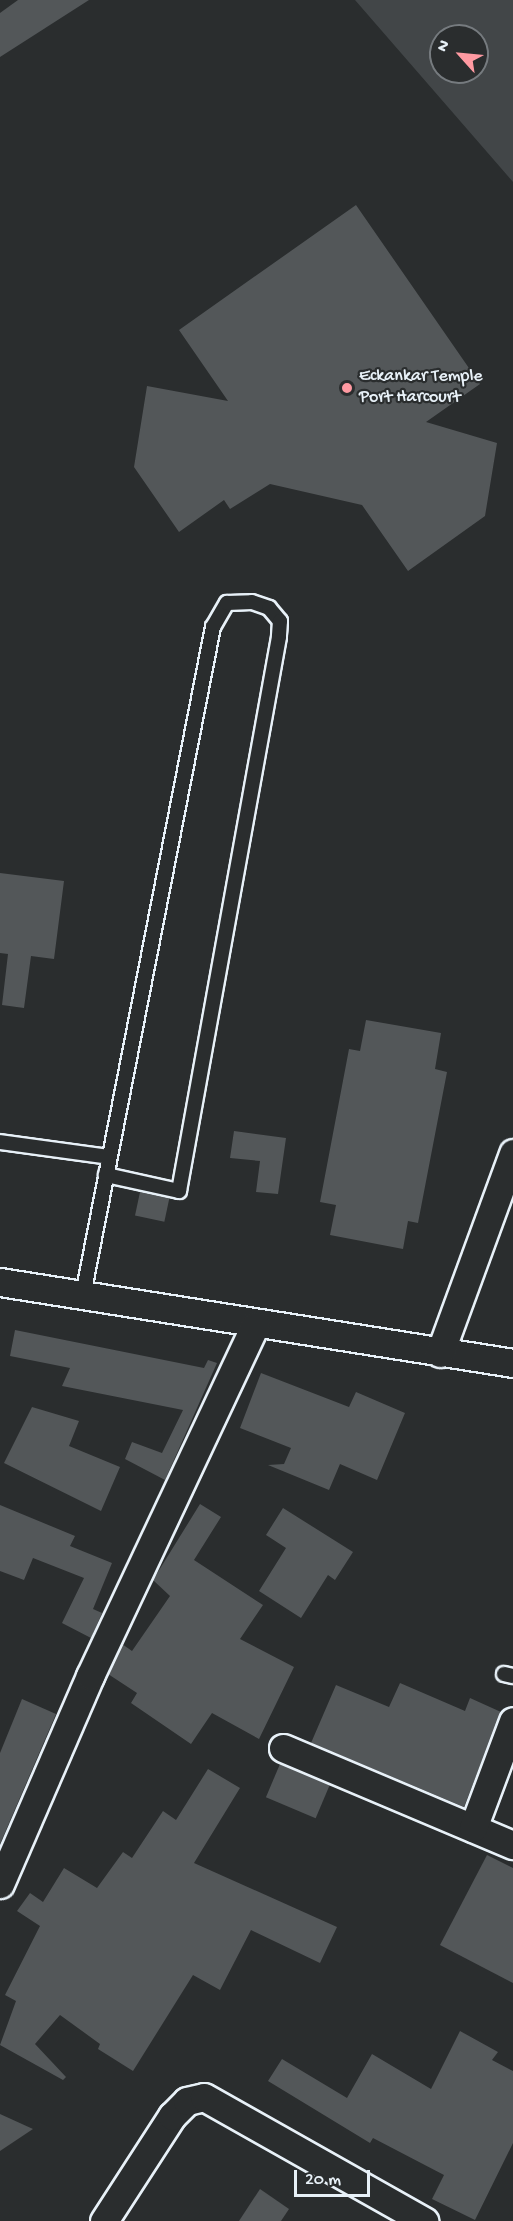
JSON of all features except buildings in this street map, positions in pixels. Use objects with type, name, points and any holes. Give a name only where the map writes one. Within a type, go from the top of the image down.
[{"type":"street","points":[[440,1353],[513,1153]]},
{"type":"street","points":[[0,1282],[255,1325],[513,1363]]},
{"type":"street","points":[[0,1884],[90,1676],[255,1325]]},
{"type":"street","points":[[473,1828],[513,1721]]},
{"type":"street","points":[[283,1748],[513,1845]]},
{"type":"street","points":[[104,2221],[172,2116],[187,2101],[204,2097],[424,2221]]},
{"type":"lane","points":[[82,1295],[213,627],[227,603],[252,602],[269,608],[280,621],[279,637],[179,1191],[106,1175]]},
{"type":"lane","points":[[0,1142],[109,1157]]},
{"type":"shaded area","points":[[355,0],[513,0],[513,182]]},
{"type":"place","name":"Eckankar Temple Port Harcourt","points":[[347,388]]}]
